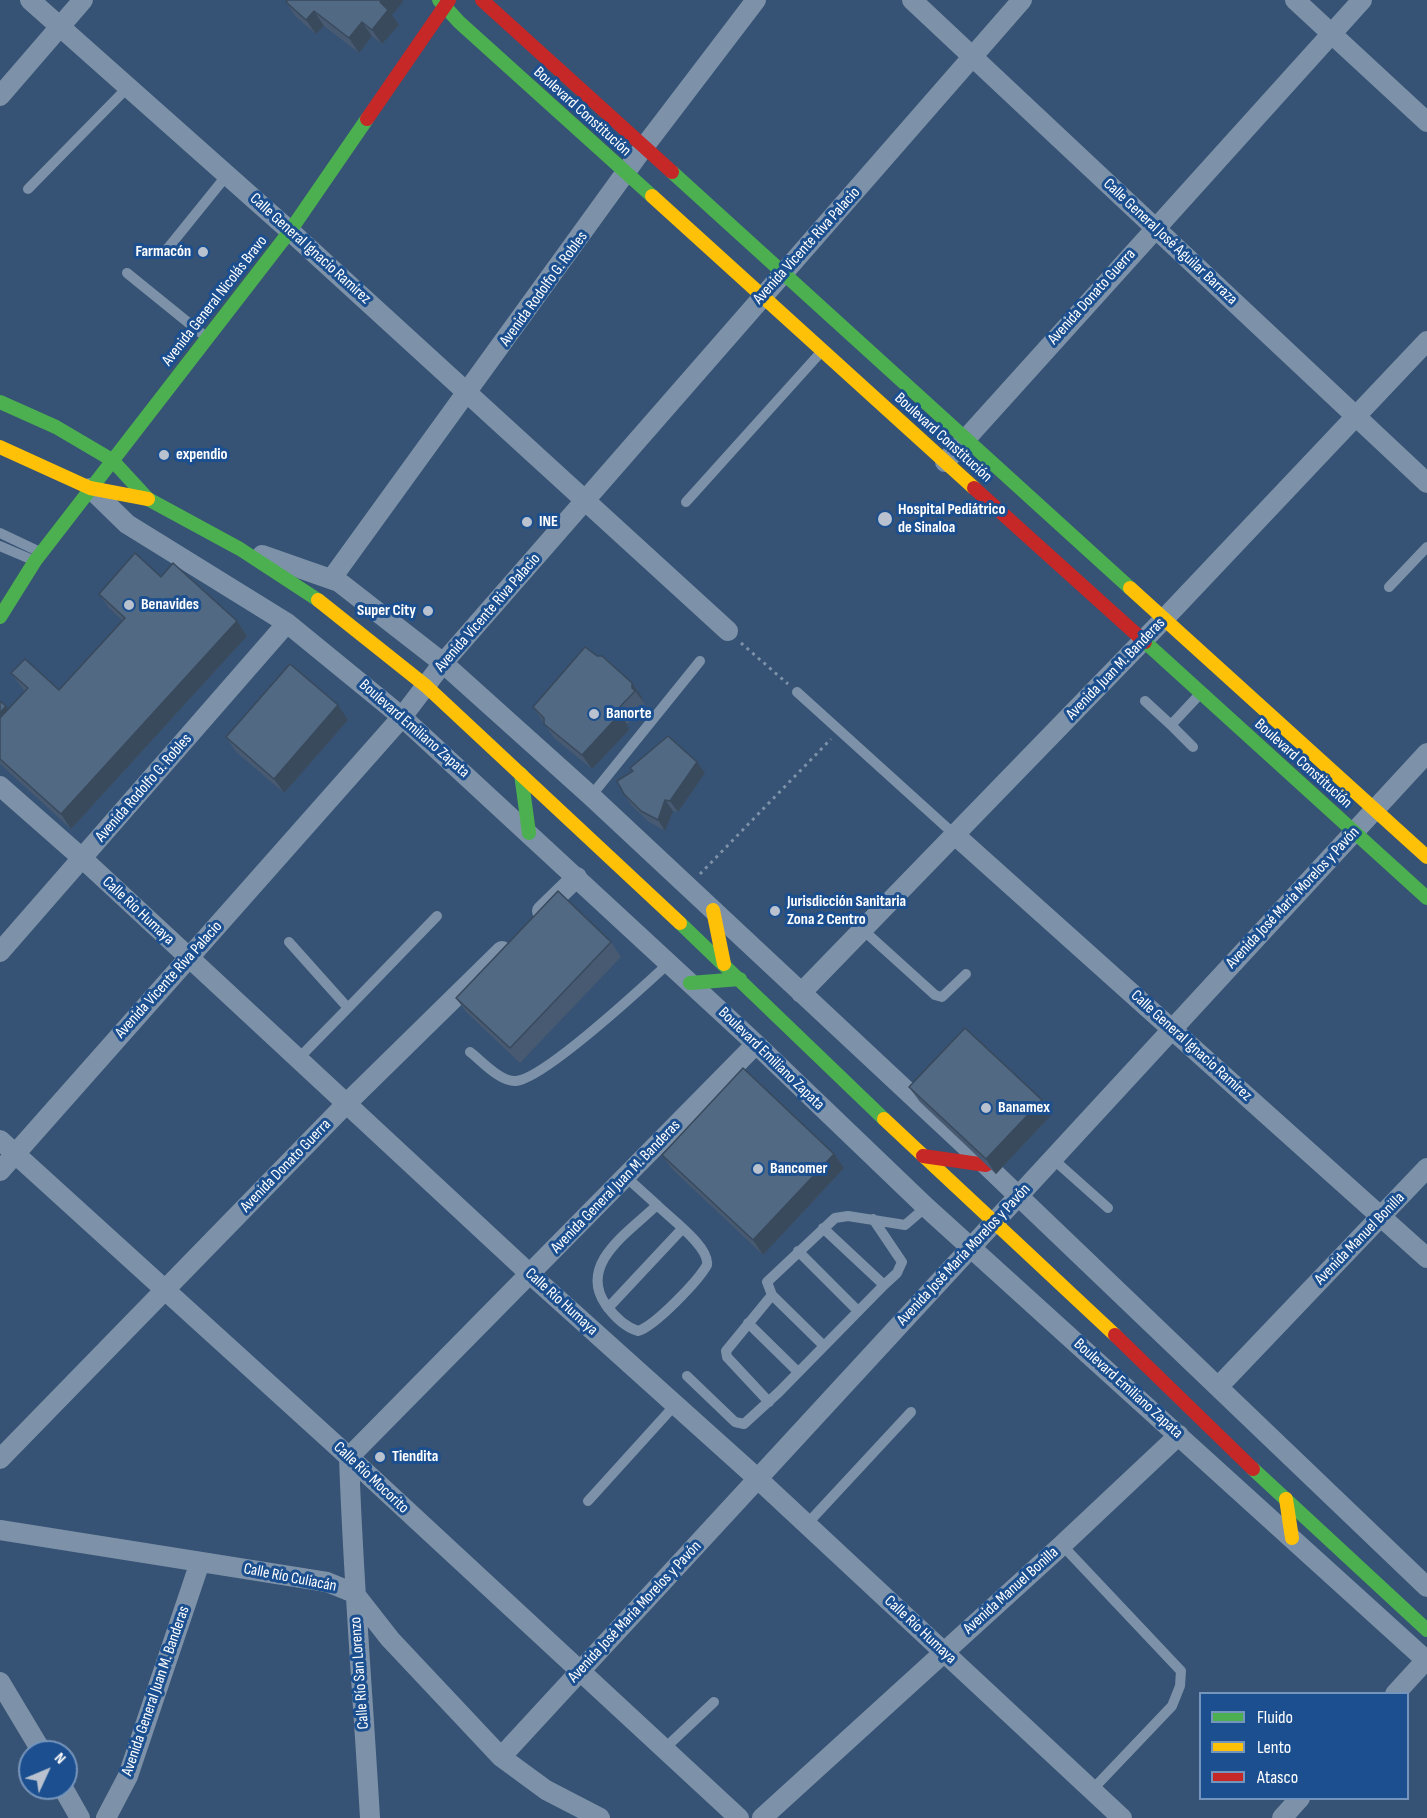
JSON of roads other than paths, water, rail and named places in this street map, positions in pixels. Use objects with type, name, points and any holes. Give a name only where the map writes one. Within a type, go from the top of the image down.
[{"type":"main road","name":"Boulevard Constitución","points":[[482,0],[1427,858]]},
{"type":"main road","name":"Boulevard Constitución","points":[[443,2],[762,297],[1427,898]]},
{"type":"main road","name":"Avenida General Nicolás Bravo","points":[[0,617],[38,557],[290,231],[443,2]]},
{"type":"main road","name":"Boulevard Emiliano Zapata","points":[[0,402],[56,427],[112,460],[148,499]]},
{"type":"main road","name":"Boulevard Emiliano Zapata","points":[[0,447],[90,488],[148,499],[240,549],[318,600],[426,686],[740,979],[923,1156],[995,1221],[1286,1499],[1427,1630]]},
{"type":"main road","points":[[521,774],[529,833]]},
{"type":"main road","points":[[713,910],[724,964]]},
{"type":"main road","points":[[690,983],[740,979]]},
{"type":"main road","points":[[923,1156],[986,1165]]},
{"type":"main road","points":[[1286,1499],[1292,1538]]},
{"type":"street","name":"Calle General Ignacio Ramírez","points":[[30,0],[469,392],[728,631]]},
{"type":"street","points":[[0,96],[84,0]]},
{"type":"street","name":"Avenida Rodolfo G. Robles","points":[[332,578],[627,174],[644,147],[756,0]]},
{"type":"street","name":"Calle General José Aguilar Barraza","points":[[912,0],[1427,483]]},
{"type":"street","name":"Avenida Vicente Riva Palacio","points":[[0,1171],[402,717],[443,663],[1022,0]]},
{"type":"street","points":[[1295,0],[1427,122]]},
{"type":"street","name":"Avenida Donato Guerra","points":[[945,462],[1362,0]]},
{"type":"street","name":"Avenida Juan M. Banderas","points":[[801,993],[1143,641],[1427,342]]},
{"type":"street","name":"Boulevard Emiliano Zapata","points":[[90,488],[127,524],[287,623],[402,717],[756,1044],[926,1207],[1427,1660]]},
{"type":"street","name":"Boulevard Emiliano Zapata","points":[[240,549],[332,578],[388,618],[443,663],[591,796],[986,1165],[1427,1587]]},
{"type":"street","name":"Avenida Rodolfo G. Robles","points":[[0,952],[287,623]]},
{"type":"street","name":"Avenida José María Morelos y Pavón","points":[[501,1757],[1427,753]]},
{"type":"street","name":"Calle Río Humaya","points":[[0,786],[83,859],[531,1275],[807,1524],[1122,1818]]},
{"type":"street","name":"Calle General Ignacio Ramírez","points":[[955,835],[1427,1258]]},
{"type":"street","name":"Avenida Donato Guerra","points":[[0,1459],[347,1103],[577,877]]},
{"type":"street","name":"Avenida General Juan M. Banderas","points":[[349,1457],[531,1275],[756,1044]]},
{"type":"street","name":"Calle Río Mocorito","points":[[0,1140],[349,1457],[739,1818]]},
{"type":"street","name":"Avenida Manuel Bonilla","points":[[1218,1387],[1427,1168]]},
{"type":"street","name":"Avenida Manuel Bonilla","points":[[762,1818],[1062,1545],[1179,1435]]},
{"type":"street","name":"Calle Río San Lorenzo","points":[[349,1457],[354,1593],[360,1648],[370,1818]]},
{"type":"street","name":"Calle Río Culiacán","points":[[0,1530],[327,1582],[354,1593],[390,1639],[501,1757],[546,1790],[600,1818]]},
{"type":"street","name":"Avenida General Juan M. Banderas","points":[[105,1818],[128,1776],[200,1562]]},
{"type":"street","points":[[1397,1692],[1427,1660]]},
{"type":"street","points":[[0,1682],[35,1740]]},
{"type":"street","points":[[70,1800],[80,1818]]},
{"type":"street","points":[[1282,1818],[1298,1800]]},
{"type":"lane","points":[[28,189],[129,86]]},
{"type":"lane","points":[[164,254],[227,175]]},
{"type":"lane","points":[[127,273],[208,338]]},
{"type":"lane","points":[[686,502],[822,351]]},
{"type":"lane","points":[[0,533],[38,557]]},
{"type":"lane","points":[[0,546],[38,557]]},
{"type":"lane","points":[[1389,587],[1427,547]]},
{"type":"lane","points":[[591,796],[700,660]]},
{"type":"lane","points":[[797,692],[955,835]]},
{"type":"lane","points":[[1172,725],[1201,693]]},
{"type":"lane","points":[[1145,701],[1193,747]]},
{"type":"lane","points":[[299,1058],[437,916]]},
{"type":"lane","points":[[862,929],[935,995],[942,997],[950,992],[966,974]]},
{"type":"lane","points":[[289,942],[348,1008]]},
{"type":"lane","points":[[470,1052],[503,1078],[514,1081],[523,1079],[542,1069],[600,1024],[669,963]]},
{"type":"lane","points":[[1053,1159],[1108,1208]]},
{"type":"lane","points":[[626,1177],[657,1205],[707,1254],[707,1265],[704,1271],[645,1329],[632,1329],[608,1308],[597,1292],[599,1266],[603,1259],[657,1205]]},
{"type":"lane","points":[[823,1345],[772,1295],[767,1282],[823,1228],[840,1216],[905,1225],[926,1207]]},
{"type":"lane","points":[[687,1376],[739,1425],[750,1420],[857,1310],[897,1273],[902,1262],[873,1219]]},
{"type":"lane","points":[[823,1228],[884,1285]]},
{"type":"lane","points":[[608,1308],[682,1229]]},
{"type":"lane","points":[[798,1251],[857,1310]]},
{"type":"lane","points":[[769,1402],[727,1357],[729,1346],[772,1295]]},
{"type":"lane","points":[[748,1323],[798,1372]]},
{"type":"lane","points":[[588,1501],[675,1405]]},
{"type":"lane","points":[[807,1524],[910,1412]]},
{"type":"lane","points":[[1062,1545],[1181,1671],[1180,1686],[1172,1706],[1092,1790]]},
{"type":"lane","points":[[664,1749],[714,1702]]},
{"type":"place","name":"Farmacón","points":[[203,252]]},
{"type":"place","name":"expendio","points":[[164,455]]},
{"type":"place","name":"Hospital Pediátrico de Sinaloa","points":[[885,519]]},
{"type":"place","name":"INE","points":[[527,522]]},
{"type":"place","name":"Benavides","points":[[129,605]]},
{"type":"place","name":"Super City","points":[[428,611]]},
{"type":"place","name":"Banorte","points":[[594,714]]},
{"type":"place","name":"Jurisdicción Sanitaria Zona 2 Centro","points":[[775,911]]},
{"type":"place","name":"Banamex","points":[[986,1108]]},
{"type":"place","name":"Bancomer","points":[[758,1169]]},
{"type":"place","name":"Tiendita","points":[[380,1457]]}]
